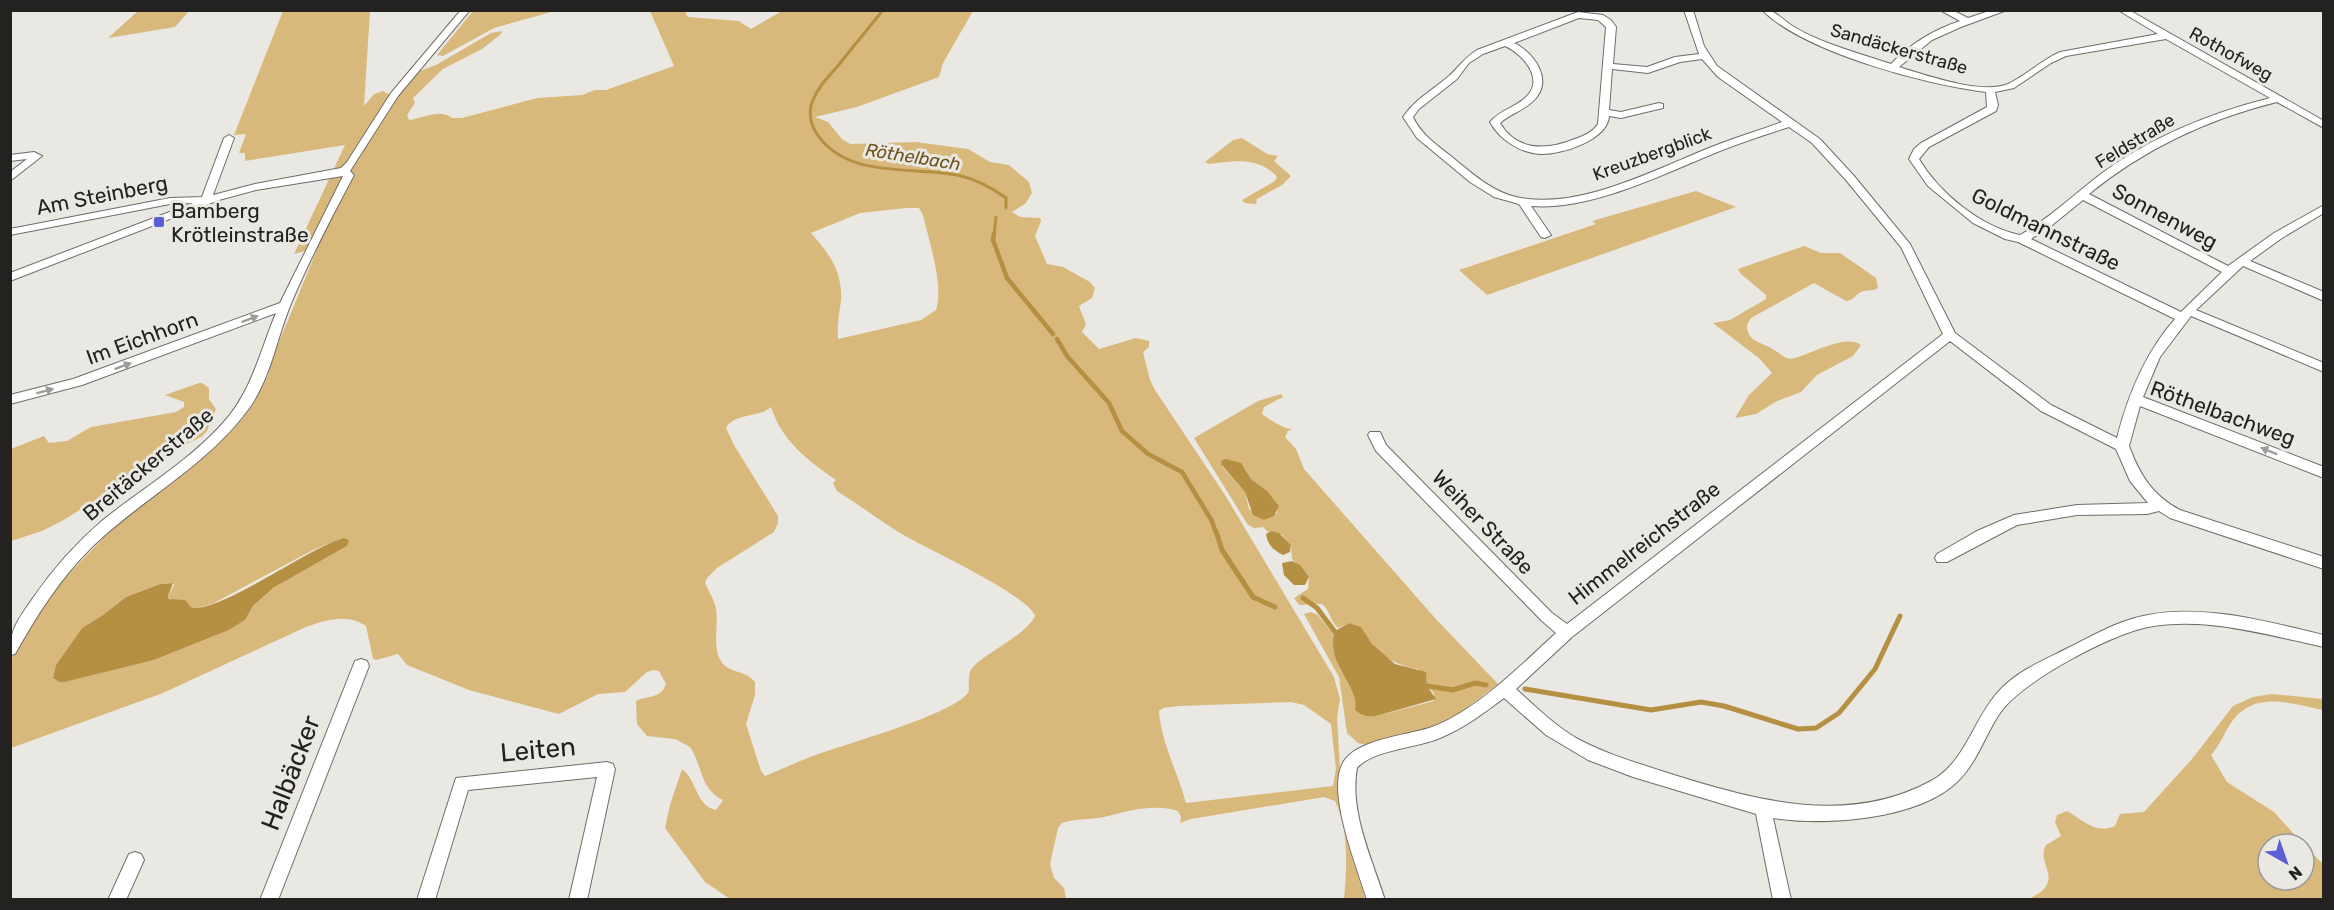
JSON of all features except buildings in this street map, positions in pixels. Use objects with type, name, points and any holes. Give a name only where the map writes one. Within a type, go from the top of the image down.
[{"type":"street","points":[[10,277],[206,200],[255,187],[344,171],[357,155],[394,95],[466,10]]},
{"type":"street","points":[[1688,10],[1703,56],[1721,75],[1816,141],[1896,231],[1917,265],[1950,335],[2046,408],[2122,446],[2142,490],[2159,506],[2175,514],[2324,562]]},
{"type":"street","name":"Sandäckerstraße","points":[[1766,10],[1790,28],[1811,39],[1892,68],[1944,83],[1990,90],[2011,86],[2048,61],[2063,54],[2164,36]]},
{"type":"street","points":[[1944,10],[1966,21]]},
{"type":"street","points":[[1892,68],[1912,47],[1924,39],[1966,21],[2003,10]]},
{"type":"street","name":"Rothofweg","points":[[2122,10],[2164,36],[2324,125]]},
{"type":"street","name":"Kreuzbergblick","points":[[1607,66],[1611,27],[1605,20],[1595,16],[1576,15],[1470,58],[1454,77],[1415,107],[1408,117],[1417,132],[1474,181],[1498,195],[1523,202],[1537,203],[1572,199],[1630,183],[1739,140],[1790,123]]},
{"type":"street","points":[[1508,43],[1530,58],[1535,66],[1538,89],[1532,97],[1495,122],[1500,129],[1519,143],[1527,148],[1541,151],[1579,141],[1600,130],[1605,120],[1607,66],[1648,70],[1678,59],[1703,56]]},
{"type":"street","name":"Goldmannstraße","points":[[1990,90],[1992,109],[1925,145],[1914,159],[1947,201],[2004,234],[2022,238],[2186,314],[2324,368]]},
{"type":"street","name":"Feldstraße","points":[[2022,238],[2117,168],[2190,127],[2241,107],[2278,99]]},
{"type":"street","points":[[1604,112],[1622,115],[1659,106]]},
{"type":"street","points":[[206,200],[229,138]]},
{"type":"street","points":[[10,158],[34,154],[37,156],[10,178]]},
{"type":"street","name":"Breitäckerstraße","points":[[10,650],[40,600],[87,543],[194,459],[244,405],[254,388],[285,306],[326,218],[350,175],[344,171]]},
{"type":"street","name":"Sonnenweg","points":[[2082,195],[2230,272]]},
{"type":"street","name":"Am Steinberg","points":[[10,232],[170,201],[206,200]]},
{"type":"street","points":[[1523,202],[1545,235]]},
{"type":"street","name":"Sonnenweg","points":[[2137,400],[2160,348],[2186,314],[2243,262],[2324,208]]},
{"type":"street","points":[[2243,262],[2324,297]]},
{"type":"street","name":"Im Eichhorn","points":[[10,400],[77,382],[285,306]]},
{"type":"street","name":"Himmelreichstraße","points":[[1376,900],[1345,789],[1348,770],[1353,759],[1363,753],[1435,733],[1464,718],[1505,689],[1567,633],[1950,335]]},
{"type":"street","name":"Röthelbachweg","points":[[2122,446],[2137,400],[2324,473]]},
{"type":"street","name":"Weiher Straße","points":[[1375,435],[1382,448],[1398,465],[1547,617],[1567,633]]},
{"type":"street","points":[[1942,558],[2014,520],[2077,510],[2147,509],[2159,506]]},
{"type":"street","points":[[1505,689],[1552,731],[1591,754],[1629,769],[1763,808],[1794,813],[1840,813],[1871,810],[1901,802],[1939,785],[1957,771],[1994,707],[2010,689],[2034,673],[2124,628],[2183,619],[2219,620],[2324,641]]},
{"type":"street","name":"Halbäcker","points":[[268,900],[361,666]]},
{"type":"street","name":"Leiten","points":[[426,900],[462,783],[607,769],[578,900]]},
{"type":"street","points":[[1763,808],[1782,900]]},
{"type":"street","points":[[117,900],[135,860]]},
{"type":"shaded area","points":[[138,11],[189,11],[175,27],[108,38]]},
{"type":"shaded area","points":[[283,11],[370,11],[364,106],[374,94],[383,91],[396,98],[420,71],[436,65],[491,33],[502,31],[482,49],[443,69],[413,98],[415,103],[407,115],[409,120],[431,114],[462,118],[537,98],[582,95],[595,90],[606,90],[674,66],[650,11],[685,11],[688,17],[739,21],[751,29],[782,11],[973,11],[943,63],[939,77],[857,107],[815,117],[828,122],[842,139],[850,144],[916,142],[968,149],[990,162],[1009,165],[1029,182],[1032,193],[1026,203],[1012,212],[1020,217],[1040,218],[1035,236],[1047,264],[1063,267],[1090,282],[1095,288],[1092,298],[1079,306],[1086,324],[1082,332],[1099,349],[1136,338],[1149,341],[1149,347],[1143,352],[1155,390],[1225,495],[1334,677],[1340,699],[1337,718],[1341,785],[1365,899],[1344,899],[1346,862],[1343,824],[1335,801],[1324,797],[1191,819],[1180,823],[1181,817],[1178,811],[1160,808],[1141,809],[1062,823],[1058,828],[1050,864],[1054,878],[1064,888],[1066,899],[730,899],[705,882],[665,828],[682,769],[709,808],[716,810],[723,800],[715,795],[705,783],[690,747],[675,739],[647,736],[637,724],[636,701],[657,694],[664,689],[666,684],[659,671],[647,672],[625,692],[598,694],[559,714],[469,690],[407,665],[398,654],[373,659],[366,626],[344,619],[329,620],[306,627],[163,693],[11,748],[11,659],[35,619],[59,584],[111,530],[195,463],[242,418],[268,376],[270,364],[318,247],[294,254],[345,145],[245,161],[245,153],[239,153],[246,134],[234,135]],"holes":[[[919,208],[923,215],[935,263],[938,300],[936,310],[921,320],[838,339],[840,281],[834,264],[811,233],[860,213]],[[771,407],[782,430],[797,449],[836,480],[833,483],[837,491],[907,537],[1016,597],[1029,607],[1035,616],[1022,632],[974,666],[969,674],[969,691],[960,700],[921,719],[808,758],[765,776],[761,771],[746,724],[755,695],[755,682],[727,667],[719,658],[716,645],[716,609],[705,583],[717,568],[774,532],[778,523],[778,516],[726,428],[735,420]],[[342,538],[347,546],[273,588],[253,606],[245,620],[229,630],[154,660],[65,682],[59,682],[53,678],[56,665],[82,628],[126,597],[160,584],[173,583],[168,596],[170,599],[194,609],[214,603],[313,550]],[[1291,702],[1304,705],[1331,724],[1336,769],[1333,786],[1186,803],[1166,746],[1159,711],[1163,708]]]},
{"type":"shaded area","points":[[473,11],[555,11],[494,28],[443,56],[437,55]]},
{"type":"shaded area","points":[[1242,138],[1267,154],[1278,156],[1274,161],[1291,176],[1282,185],[1257,199],[1256,204],[1245,203],[1242,200],[1275,181],[1277,177],[1270,170],[1254,163],[1209,164],[1205,162],[1233,140]]},
{"type":"shaded area","points":[[1696,191],[1736,207],[1487,295],[1459,270],[1596,224],[1592,221]]},
{"type":"shaded area","points":[[1804,246],[1821,253],[1840,253],[1876,278],[1878,288],[1861,292],[1846,301],[1814,283],[1751,318],[1747,325],[1750,335],[1756,341],[1791,359],[1837,343],[1854,342],[1861,345],[1853,356],[1817,375],[1801,392],[1777,401],[1756,414],[1735,418],[1749,395],[1772,373],[1760,359],[1713,323],[1730,320],[1766,299],[1766,295],[1738,269]]},
{"type":"shaded area","points":[[199,383],[209,388],[209,399],[216,409],[207,431],[201,437],[136,469],[107,493],[62,521],[42,531],[11,541],[11,449],[44,436],[49,443],[67,441],[91,427],[176,412],[184,407],[184,402],[165,395]]},
{"type":"shaded area","points":[[1281,394],[1283,397],[1264,407],[1262,414],[1280,426],[1292,429],[1285,437],[1296,449],[1304,469],[1435,618],[1498,684],[1456,716],[1428,730],[1371,746],[1358,743],[1347,733],[1339,677],[1304,614],[1311,612],[1318,615],[1334,635],[1333,649],[1339,668],[1355,695],[1362,715],[1376,716],[1434,701],[1434,693],[1427,686],[1427,680],[1418,669],[1404,666],[1385,657],[1356,626],[1349,623],[1338,628],[1322,604],[1299,605],[1294,598],[1308,589],[1309,577],[1292,559],[1291,545],[1282,535],[1268,532],[1263,527],[1254,528],[1248,525],[1194,438],[1258,401]],"holes":[[[1222,466],[1244,467],[1252,480],[1277,503],[1277,513],[1264,520],[1249,509],[1245,492]]]},
{"type":"shaded area","points":[[1222,460],[1241,463],[1252,480],[1267,491],[1279,506],[1274,516],[1264,520],[1253,515],[1245,492],[1221,464]]},
{"type":"shaded area","points":[[1271,531],[1279,533],[1291,545],[1290,552],[1283,555],[1272,547],[1266,534]]},
{"type":"shaded area","points":[[343,538],[349,540],[347,546],[273,588],[253,606],[245,620],[229,630],[154,660],[65,682],[59,682],[53,678],[56,665],[82,628],[126,597],[160,584],[173,583],[169,599],[185,600],[192,608],[206,606],[223,600],[308,554]]},
{"type":"shaded area","points":[[1292,561],[1300,565],[1309,577],[1305,585],[1294,585],[1284,575],[1282,563]]},
{"type":"shaded area","points":[[1349,623],[1361,627],[1372,644],[1395,664],[1426,672],[1427,686],[1436,699],[1376,716],[1365,716],[1355,710],[1353,693],[1334,654],[1333,643],[1335,631]]},
{"type":"shaded area","points":[[2272,694],[2323,699],[2323,710],[2275,702],[2253,705],[2233,720],[2211,755],[2227,782],[2274,812],[2292,832],[2256,832],[2256,892],[2316,892],[2316,857],[2323,864],[2323,899],[2029,899],[2043,890],[2048,882],[2044,851],[2046,845],[2061,836],[2055,822],[2057,815],[2067,811],[2090,825],[2102,829],[2115,826],[2120,814],[2144,812],[2192,759],[2233,706],[2253,697]]},
{"type":"waterway","name":"Röthelbach","points":[[883,10],[815,95],[810,113],[811,122],[817,134],[830,148],[845,158],[862,164],[881,168],[939,172],[977,181],[1006,198],[1006,208]]},
{"type":"waterway","name":"Röthelbach","points":[[994,235],[996,217]]},
{"type":"waterway","name":"Röthelbach","points":[[994,234],[993,240],[1007,278],[1053,334]]},
{"type":"waterway","name":"Röthelbach","points":[[1057,339],[1067,356],[1109,403],[1122,431],[1148,454],[1182,472],[1212,521],[1216,533]]},
{"type":"waterway","name":"Röthelbach","points":[[1216,531],[1222,550],[1253,597],[1275,607]]},
{"type":"waterway","name":"Röthelbach","points":[[1303,598],[1317,608],[1335,632]]},
{"type":"waterway","points":[[1525,689],[1651,710],[1701,702],[1724,706],[1798,729],[1816,728],[1839,713],[1875,669],[1900,616]]},
{"type":"waterway","points":[[1427,686],[1453,690],[1475,683],[1486,685]]},
{"type":"place","name":"Bamberg Krötleinstraße","points":[[159,222]]}]
